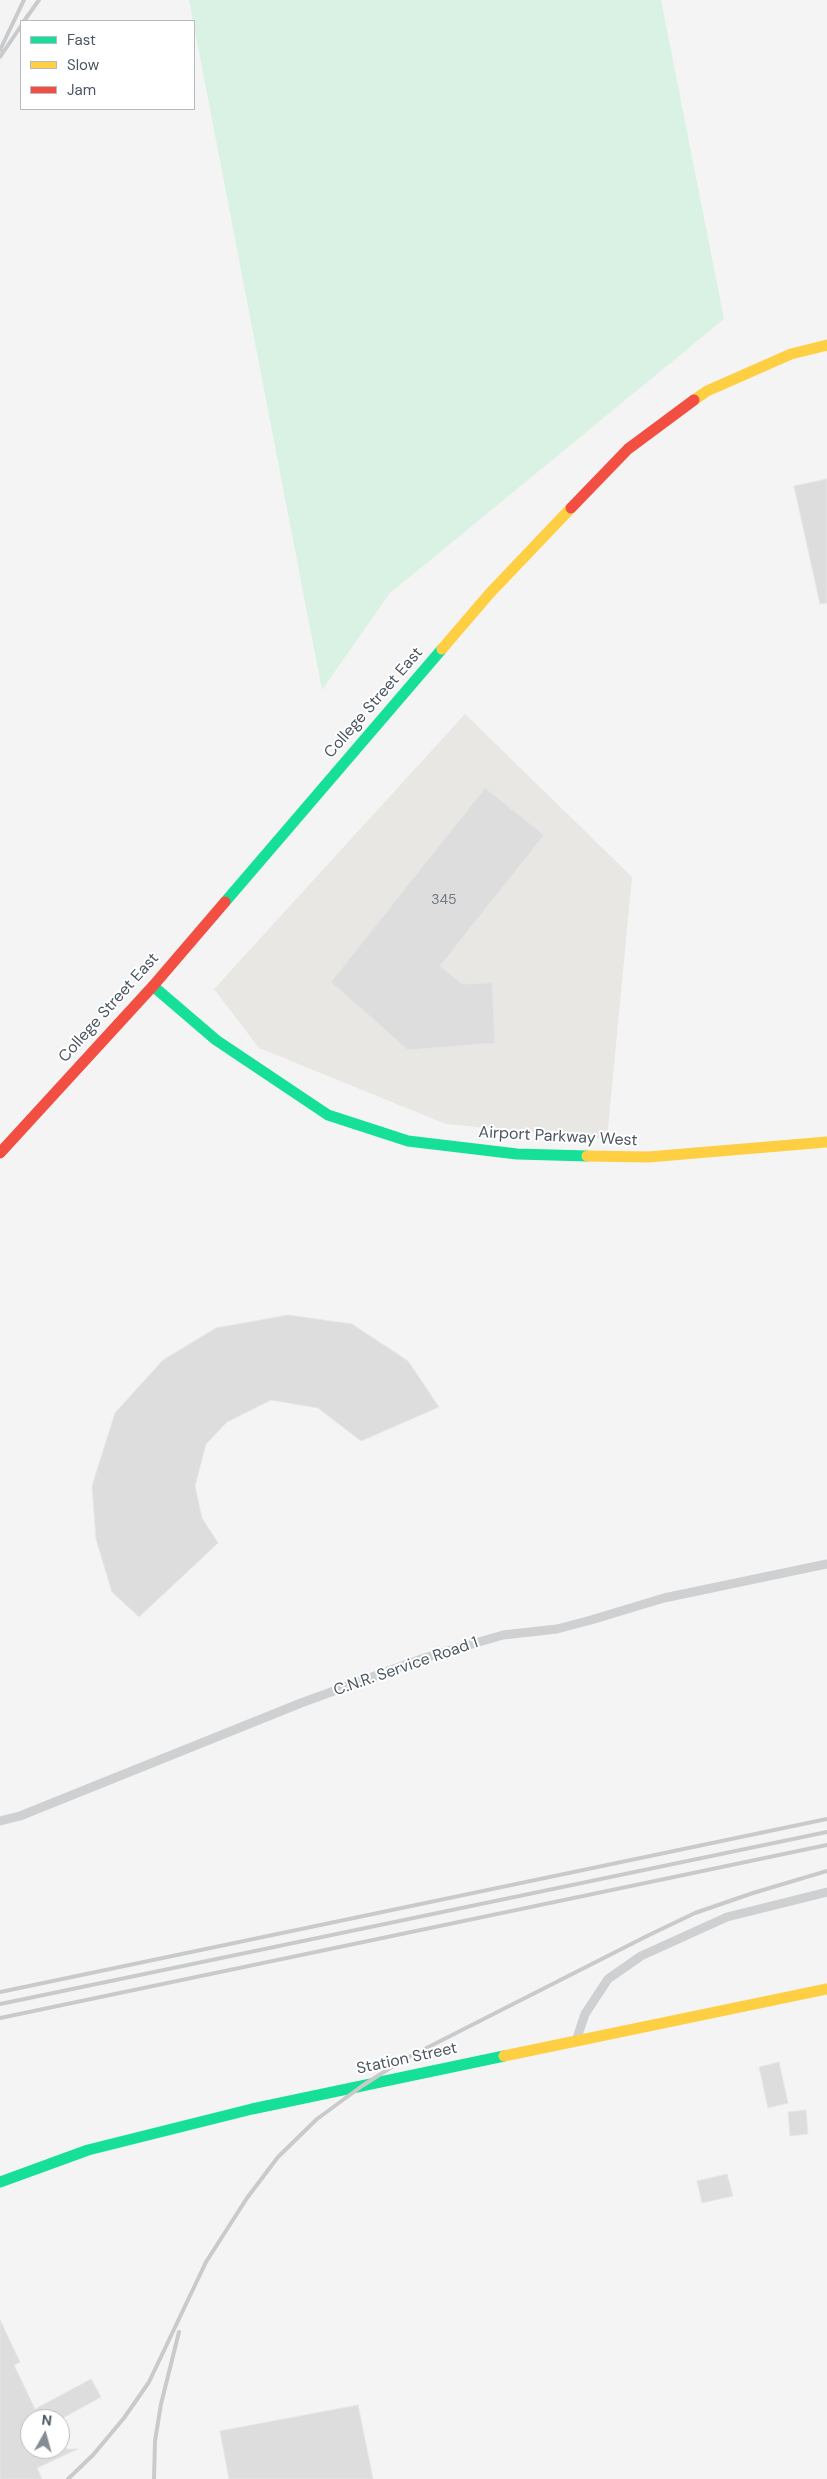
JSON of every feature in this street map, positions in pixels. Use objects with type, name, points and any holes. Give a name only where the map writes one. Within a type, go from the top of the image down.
[{"type":"street","name":"College Street East","points":[[0,1153],[153,986],[490,593],[628,449],[707,391],[791,354],[827,345]]},
{"type":"street","name":"Airport Parkway West","points":[[153,986],[216,1040],[328,1116],[408,1141],[517,1154],[648,1157],[827,1142]]},
{"type":"street","name":"Station Street","points":[[0,2182],[88,2150],[252,2109],[827,1989]]},
{"type":"lane","name":"C.N.R. Service Road 1","points":[[0,1821],[20,1816],[301,1703],[424,1658],[503,1635],[557,1628],[664,1598],[827,1564]]},
{"type":"lane","points":[[577,2041],[585,2014],[608,1979],[641,1956],[727,1916],[827,1892]]},
{"type":"shaded area","points":[[465,714],[632,877],[607,1139],[446,1124],[259,1048],[214,989]]},
{"type":"green space","points":[[189,0],[661,0],[724,319],[389,594],[322,690],[195,31],[195,20],[193,20]]},
{"type":"building","points":[[827,479],[827,603],[820,604],[794,486]]},
{"type":"building","points":[[485,788],[544,835],[440,966],[462,984],[492,983],[495,1043],[408,1050],[331,982]]},
{"type":"building","points":[[288,1315],[352,1324],[408,1361],[439,1407],[361,1441],[318,1408],[271,1400],[227,1422],[206,1444],[195,1486],[202,1518],[218,1543],[139,1617],[112,1592],[96,1539],[92,1486],[115,1413],[163,1360],[216,1328]]},
{"type":"building","points":[[779,2062],[788,2103],[768,2108],[759,2067]]},
{"type":"building","points":[[806,2110],[808,2134],[790,2136],[788,2112]]},
{"type":"building","points":[[727,2174],[733,2196],[702,2203],[697,2181]]},
{"type":"building","points":[[0,2320],[20,2362],[14,2365],[35,2409],[20,2409],[20,2459],[56,2459],[37,2468],[42,2479],[0,2479]]},
{"type":"building","points":[[91,2379],[101,2397],[70,2414],[70,2409],[35,2409]]},
{"type":"building","points":[[358,2405],[373,2479],[229,2479],[220,2431]]},
{"type":"railway","points":[[0,50],[24,0]]},
{"type":"railway","points":[[25,20],[39,0]]},
{"type":"railway","points":[[0,57],[20,27]]},
{"type":"railway","points":[[0,1992],[827,1819]]},
{"type":"railway","points":[[0,2004],[827,1832]]},
{"type":"railway","points":[[0,2018],[827,1845]]},
{"type":"railway","points":[[68,2479],[93,2455],[124,2418],[149,2382],[206,2262],[247,2198],[278,2157],[317,2119],[362,2086],[401,2061],[647,1936],[695,1913],[827,1871]]},
{"type":"railway","points":[[154,2479],[155,2441],[161,2404],[179,2332]]},
{"type":"traffic: fast","points":[[225,902],[442,649]]},
{"type":"traffic: fast","points":[[153,986],[216,1040],[328,1115],[408,1141],[517,1154],[587,1156]]},
{"type":"traffic: fast","points":[[0,2182],[88,2150],[252,2109],[504,2056]]},
{"type":"traffic: slow","points":[[694,400],[707,391],[791,354],[827,345]]},
{"type":"traffic: slow","points":[[442,649],[490,593],[571,508]]},
{"type":"traffic: slow","points":[[587,1156],[648,1157],[827,1142]]},
{"type":"traffic: slow","points":[[504,2056],[827,1989]]},
{"type":"traffic: jam","points":[[571,508],[628,449],[694,400]]},
{"type":"traffic: jam","points":[[0,1153],[153,986],[225,902]]}]
